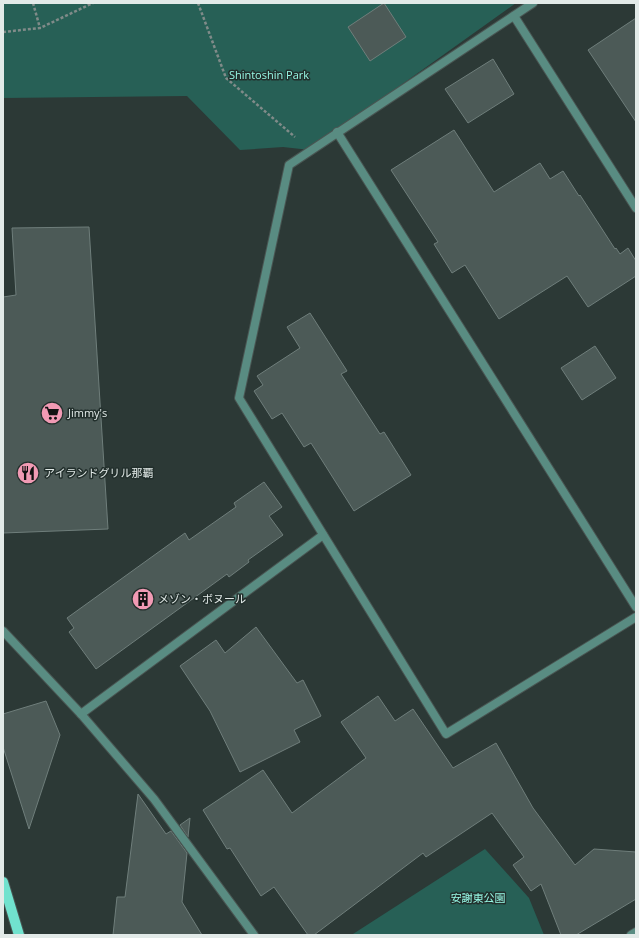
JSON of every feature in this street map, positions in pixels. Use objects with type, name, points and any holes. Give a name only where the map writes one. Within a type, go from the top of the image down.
[{"type":"main road","points":[[3,882],[19,935]]},
{"type":"street","points":[[533,3],[289,165],[239,398],[446,734],[636,617]]},
{"type":"street","points":[[514,16],[636,208]]},
{"type":"street","points":[[337,132],[636,607]]},
{"type":"street","points":[[81,714],[323,535]]},
{"type":"street","points":[[3,631],[81,714],[154,799],[254,935]]},
{"type":"street","points":[[631,935],[636,932]]},
{"type":"path","points":[[33,3],[40,28]]},
{"type":"path","points":[[3,32],[40,28],[93,3]]},
{"type":"path","points":[[198,3],[226,78],[310,150]]},
{"type":"green space","name":"Shintoshin Park","points":[[3,3],[516,3],[310,150],[283,147],[240,150],[187,96],[3,98]]},
{"type":"green space","name":"安謝東公園","points":[[485,849],[529,898],[544,935],[353,934]]},
{"type":"building","points":[[384,3],[406,37],[370,61],[348,27]]},
{"type":"building","points":[[636,18],[636,122],[588,50]]},
{"type":"building","points":[[493,59],[514,94],[468,123],[445,89]]},
{"type":"building","points":[[454,130],[494,192],[540,163],[550,179],[563,171],[615,249],[616,248],[620,254],[628,248],[636,261],[636,276],[588,307],[567,276],[499,319],[465,265],[452,273],[434,244],[438,242],[391,170]]},
{"type":"building","name":"Jimmy's","points":[[89,227],[108,529],[3,533],[3,297],[16,295],[12,228]]},
{"type":"building","points":[[310,313],[347,371],[341,374],[380,434],[384,432],[411,475],[354,511],[311,443],[304,447],[282,413],[272,419],[254,391],[263,385],[257,376],[300,348],[287,327]]},
{"type":"building","points":[[595,346],[616,378],[582,400],[561,368]]},
{"type":"building","name":"メゾン・ボヌール","points":[[264,482],[282,507],[269,516],[283,535],[248,560],[249,562],[229,577],[227,574],[96,669],[69,632],[74,628],[67,618],[185,533],[189,540],[236,507],[234,503]]},
{"type":"building","points":[[256,627],[297,683],[303,680],[321,716],[294,730],[300,742],[240,772],[210,711],[180,666],[216,640],[225,653]]},
{"type":"building","points":[[378,696],[395,721],[413,709],[453,768],[496,743],[533,808],[575,865],[594,849],[636,852],[636,899],[576,935],[561,935],[541,884],[531,891],[513,865],[524,857],[492,813],[426,857],[423,853],[314,935],[308,935],[274,887],[261,896],[230,848],[227,849],[203,810],[263,770],[292,813],[366,758],[341,722]]},
{"type":"building","points":[[46,701],[60,735],[29,829],[3,747],[3,714]]},
{"type":"building","points":[[138,794],[166,834],[171,831],[187,853],[182,902],[202,935],[113,935],[117,897],[125,897]]},
{"type":"building","points":[[190,818],[188,837],[180,825]]},
{"type":"place","name":"Jimmy's","points":[[52,413]]},
{"type":"place","name":"アイランドグリル那覇","points":[[28,473]]},
{"type":"place","name":"メゾン・ボヌール","points":[[143,599]]}]
